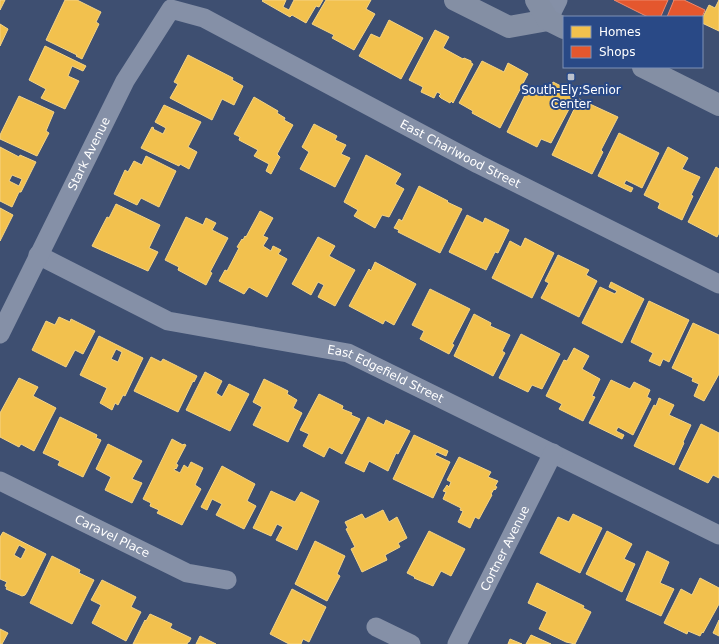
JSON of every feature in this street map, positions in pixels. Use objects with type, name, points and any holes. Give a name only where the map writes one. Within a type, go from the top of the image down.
[{"type":"main road","points":[[455,0],[509,27],[556,24]]},
{"type":"main road","points":[[536,0],[556,24]]},
{"type":"main road","points":[[645,68],[719,105]]},
{"type":"street","points":[[556,24],[558,0]]},
{"type":"street","name":"Stark Avenue","points":[[0,334],[38,255],[126,81],[171,9],[204,18]]},
{"type":"street","name":"East Charlwood Street","points":[[204,18],[478,164],[719,284]]},
{"type":"street","name":"East Edgefield Street","points":[[38,255],[168,321],[348,353],[719,535]]},
{"type":"street","name":"Cortner Avenue","points":[[457,644],[553,453]]},
{"type":"street","name":"Caravel Place","points":[[0,481],[187,573],[227,580]]},
{"type":"street","points":[[376,627],[411,644]]},
{"type":"building: Homes","points":[[0,0],[5,0],[0,10]]},
{"type":"building: Homes","points":[[65,0],[77,0],[101,12],[96,22],[99,24],[82,59],[76,56],[77,55],[46,40]]},
{"type":"building: Homes","points":[[286,0],[283,7],[289,10],[294,0],[323,0],[319,7],[316,6],[306,23],[292,15],[290,17],[262,1]]},
{"type":"building: Homes","points":[[326,0],[371,0],[366,9],[375,14],[354,50],[332,38],[334,35],[312,24]]},
{"type":"building: Homes","points":[[719,0],[719,31],[703,23],[703,17],[709,5],[715,8]]},
{"type":"building: Homes","points":[[389,20],[423,38],[401,79],[359,56],[371,34],[380,38]]},
{"type":"building: Homes","points":[[0,24],[8,29],[0,46]]},
{"type":"building: Homes","points":[[435,30],[449,37],[443,48],[463,59],[464,58],[471,61],[473,64],[453,103],[441,98],[439,96],[441,94],[437,92],[434,98],[421,92],[423,87],[409,80]]},
{"type":"building: Homes","points":[[45,46],[86,66],[83,71],[72,66],[68,76],[79,81],[65,109],[41,98],[46,89],[29,80]]},
{"type":"building: Homes","points":[[188,55],[233,78],[232,80],[243,86],[234,105],[222,99],[212,120],[170,98],[178,84],[174,82]]},
{"type":"building: Homes","points":[[482,61],[504,72],[508,63],[528,74],[500,128],[472,113],[473,111],[459,103]]},
{"type":"building: Homes","points":[[553,82],[577,94],[551,143],[541,139],[537,147],[507,132],[529,87],[546,96]]},
{"type":"building: Homes","points":[[19,96],[54,112],[46,131],[49,133],[37,156],[0,139],[0,135]]},
{"type":"building: Homes","points":[[254,97],[278,111],[277,113],[285,118],[284,120],[293,125],[277,154],[280,157],[271,174],[266,171],[269,164],[254,156],[258,150],[239,140],[240,137],[234,134]]},
{"type":"building: Homes","points":[[579,99],[618,117],[601,150],[603,152],[592,174],[552,155]]},
{"type":"building: Homes","points":[[164,105],[201,122],[188,147],[197,152],[189,169],[180,164],[179,166],[141,148],[152,127],[163,134],[166,128],[155,122]]},
{"type":"building: Homes","points":[[314,124],[337,136],[335,140],[346,145],[341,154],[350,158],[335,187],[300,169],[309,152],[302,147]]},
{"type":"building: Homes","points":[[619,133],[659,153],[642,188],[626,180],[624,184],[633,188],[631,192],[598,176]]},
{"type":"building: Homes","points":[[0,147],[19,157],[20,155],[36,162],[12,207],[0,201]],"holes":[[[12,175],[22,179],[19,186],[9,181]]]},
{"type":"building: Homes","points":[[668,147],[688,158],[682,169],[700,177],[691,195],[693,196],[682,220],[658,208],[660,203],[644,195]]},
{"type":"building: Homes","points":[[366,155],[401,174],[395,184],[404,189],[389,217],[382,215],[375,228],[354,216],[358,210],[344,202]]},
{"type":"building: Homes","points":[[146,156],[176,171],[159,207],[141,198],[137,205],[114,194],[125,170],[128,172],[134,161],[142,165]]},
{"type":"building: Homes","points":[[716,167],[719,169],[719,233],[717,237],[688,222]]},
{"type":"building: Homes","points":[[419,186],[462,209],[440,253],[398,232],[399,230],[394,228],[399,219],[402,221]]},
{"type":"building: Homes","points":[[116,204],[160,225],[149,248],[158,252],[148,271],[92,246],[107,217],[109,218]]},
{"type":"building: Homes","points":[[0,208],[13,215],[0,241]]},
{"type":"building: Homes","points":[[260,211],[273,218],[263,236],[268,238],[263,246],[271,251],[273,246],[281,250],[278,254],[287,259],[267,297],[249,287],[244,294],[219,281],[225,270],[227,271],[239,248],[237,247],[242,239],[243,240],[245,236],[246,237]]},
{"type":"building: Homes","points":[[467,215],[483,223],[485,218],[509,230],[498,253],[495,252],[486,270],[449,252]]},
{"type":"building: Homes","points":[[186,217],[203,225],[206,218],[216,223],[212,230],[228,238],[210,272],[212,273],[206,285],[178,270],[179,267],[165,260]]},
{"type":"building: Homes","points":[[318,237],[335,246],[329,256],[355,270],[335,306],[318,297],[324,285],[318,282],[311,295],[292,284]]},
{"type":"building: Homes","points":[[525,238],[554,253],[532,298],[492,278],[510,241],[521,247]]},
{"type":"building: Homes","points":[[558,255],[589,270],[586,275],[597,281],[579,317],[541,298],[549,283],[545,281]]},
{"type":"building: Homes","points":[[375,262],[416,284],[394,325],[385,320],[383,324],[349,306],[369,269],[371,271]]},
{"type":"building: Homes","points":[[611,282],[644,299],[622,343],[582,323],[600,287],[615,294],[617,291],[609,287]]},
{"type":"building: Homes","points":[[430,289],[470,309],[452,344],[454,345],[449,354],[420,339],[424,331],[412,325]]},
{"type":"building: Homes","points":[[649,301],[689,320],[669,362],[663,359],[660,366],[649,361],[653,353],[631,342]]},
{"type":"building: Homes","points":[[474,314],[491,323],[490,326],[510,335],[502,351],[505,353],[493,376],[454,356]]},
{"type":"building: Homes","points":[[59,317],[70,322],[71,319],[95,331],[83,354],[75,350],[66,367],[32,350],[46,321],[55,325]]},
{"type":"building: Homes","points":[[693,323],[719,335],[719,374],[704,401],[694,396],[699,384],[692,381],[693,378],[672,368]]},
{"type":"building: Homes","points":[[521,334],[560,354],[542,389],[532,385],[528,392],[499,378]]},
{"type":"building: Homes","points":[[99,336],[143,358],[125,396],[123,395],[118,405],[115,403],[112,410],[100,403],[107,388],[80,375]],"holes":[[[116,349],[122,352],[118,362],[111,359]]]},
{"type":"building: Homes","points":[[574,348],[589,356],[582,369],[600,379],[592,396],[595,397],[583,421],[559,409],[562,404],[546,396],[564,360],[567,361]]},
{"type":"building: Homes","points":[[151,357],[161,362],[163,359],[197,376],[194,382],[193,381],[178,412],[134,391]]},
{"type":"building: Homes","points":[[205,372],[222,381],[216,393],[222,397],[229,384],[249,394],[230,431],[186,410]]},
{"type":"building: Homes","points":[[19,378],[38,387],[33,396],[56,408],[34,451],[21,444],[19,447],[0,437],[0,413]]},
{"type":"building: Homes","points":[[264,379],[288,391],[287,394],[297,400],[293,408],[302,413],[288,442],[253,425],[262,407],[253,402]]},
{"type":"building: Homes","points":[[611,380],[630,389],[634,382],[650,390],[647,397],[651,399],[633,435],[618,427],[616,431],[624,435],[622,439],[589,423]]},
{"type":"building: Homes","points":[[319,394],[343,406],[342,409],[352,413],[351,415],[360,419],[342,454],[329,447],[324,457],[303,446],[309,434],[300,430]]},
{"type":"building: Homes","points":[[659,398],[674,405],[669,415],[691,425],[674,465],[634,446],[654,405],[656,406]]},
{"type":"building: Homes","points":[[60,417],[97,435],[96,438],[101,440],[83,477],[58,465],[60,461],[43,453]]},
{"type":"building: Homes","points":[[368,417],[384,425],[386,420],[410,431],[398,454],[396,453],[388,471],[369,461],[364,472],[345,463]]},
{"type":"building: Homes","points":[[701,424],[719,433],[719,478],[713,475],[708,483],[679,469]]},
{"type":"building: Homes","points":[[414,435],[448,451],[446,456],[437,452],[435,455],[450,462],[433,498],[393,479]]},
{"type":"building: Homes","points":[[172,439],[186,445],[176,464],[178,465],[174,470],[180,473],[184,465],[188,468],[191,462],[203,468],[195,485],[201,489],[182,525],[157,513],[159,510],[150,506],[151,503],[143,499]]},
{"type":"building: Homes","points":[[108,444],[142,461],[132,479],[142,483],[132,503],[105,490],[111,477],[96,469]]},
{"type":"building: Homes","points":[[459,457],[491,472],[488,477],[498,481],[495,486],[497,487],[491,494],[492,495],[479,519],[475,517],[470,528],[458,522],[463,511],[460,510],[461,508],[443,499],[446,492],[443,491],[447,485],[449,487],[451,482],[447,480]]},
{"type":"building: Homes","points":[[222,466],[255,484],[247,501],[256,506],[244,529],[216,515],[222,504],[212,499],[207,510],[201,507]]},
{"type":"building: Homes","points":[[271,491],[295,502],[301,492],[319,501],[297,550],[276,540],[283,527],[277,524],[271,536],[253,528]]},
{"type":"building: Homes","points":[[383,510],[389,522],[397,517],[407,538],[398,543],[400,547],[385,555],[387,560],[362,572],[351,549],[355,547],[346,529],[348,528],[345,522],[362,514],[365,519]]},
{"type":"building: Homes","points":[[573,514],[602,528],[580,573],[540,553],[558,517],[569,522]]},
{"type":"building: Homes","points":[[429,531],[465,549],[451,576],[441,571],[433,586],[414,578],[415,577],[407,573]]},
{"type":"building: Homes","points":[[607,531],[632,544],[624,559],[635,564],[622,592],[586,574]]},
{"type":"building: Homes","points":[[3,532],[46,554],[25,595],[22,596],[6,589],[7,587],[5,586],[7,582],[0,579],[0,537]],"holes":[[[19,545],[26,549],[21,559],[14,555]]]},
{"type":"building: Homes","points":[[315,541],[345,556],[337,574],[340,576],[327,601],[295,584]]},
{"type":"building: Homes","points":[[647,551],[669,562],[660,583],[674,589],[661,616],[626,600]]},
{"type":"building: Homes","points":[[52,556],[80,570],[79,573],[94,580],[72,624],[30,603]]},
{"type":"building: Homes","points":[[700,578],[719,588],[719,604],[700,636],[688,631],[687,634],[664,623],[681,589],[692,595]]},
{"type":"building: Homes","points":[[102,580],[136,597],[131,607],[141,612],[126,641],[92,623],[101,605],[91,600]]},
{"type":"building: Homes","points":[[537,583],[584,606],[583,608],[591,612],[575,644],[566,642],[539,629],[547,612],[528,603]]},
{"type":"building: Homes","points":[[292,589],[326,607],[309,642],[303,639],[301,644],[289,644],[270,634]]},
{"type":"building: Homes","points":[[150,614],[172,624],[170,628],[191,638],[189,642],[187,644],[133,644],[145,620],[146,621]]},
{"type":"building: Homes","points":[[719,620],[719,636],[713,633]]},
{"type":"building: Homes","points":[[0,629],[8,633],[2,644],[0,644]]},
{"type":"building: Homes","points":[[531,635],[551,644],[526,644]]},
{"type":"building: Homes","points":[[200,636],[216,644],[196,644]]},
{"type":"building: Homes","points":[[510,639],[522,644],[508,644]]},
{"type":"building: Shops","points":[[614,0],[668,0],[661,16],[646,16]]},
{"type":"building: Shops","points":[[674,0],[684,0],[705,10],[702,16],[667,16]]},
{"type":"place","name":"South-Ely;Senior Center","points":[[571,77]]}]
